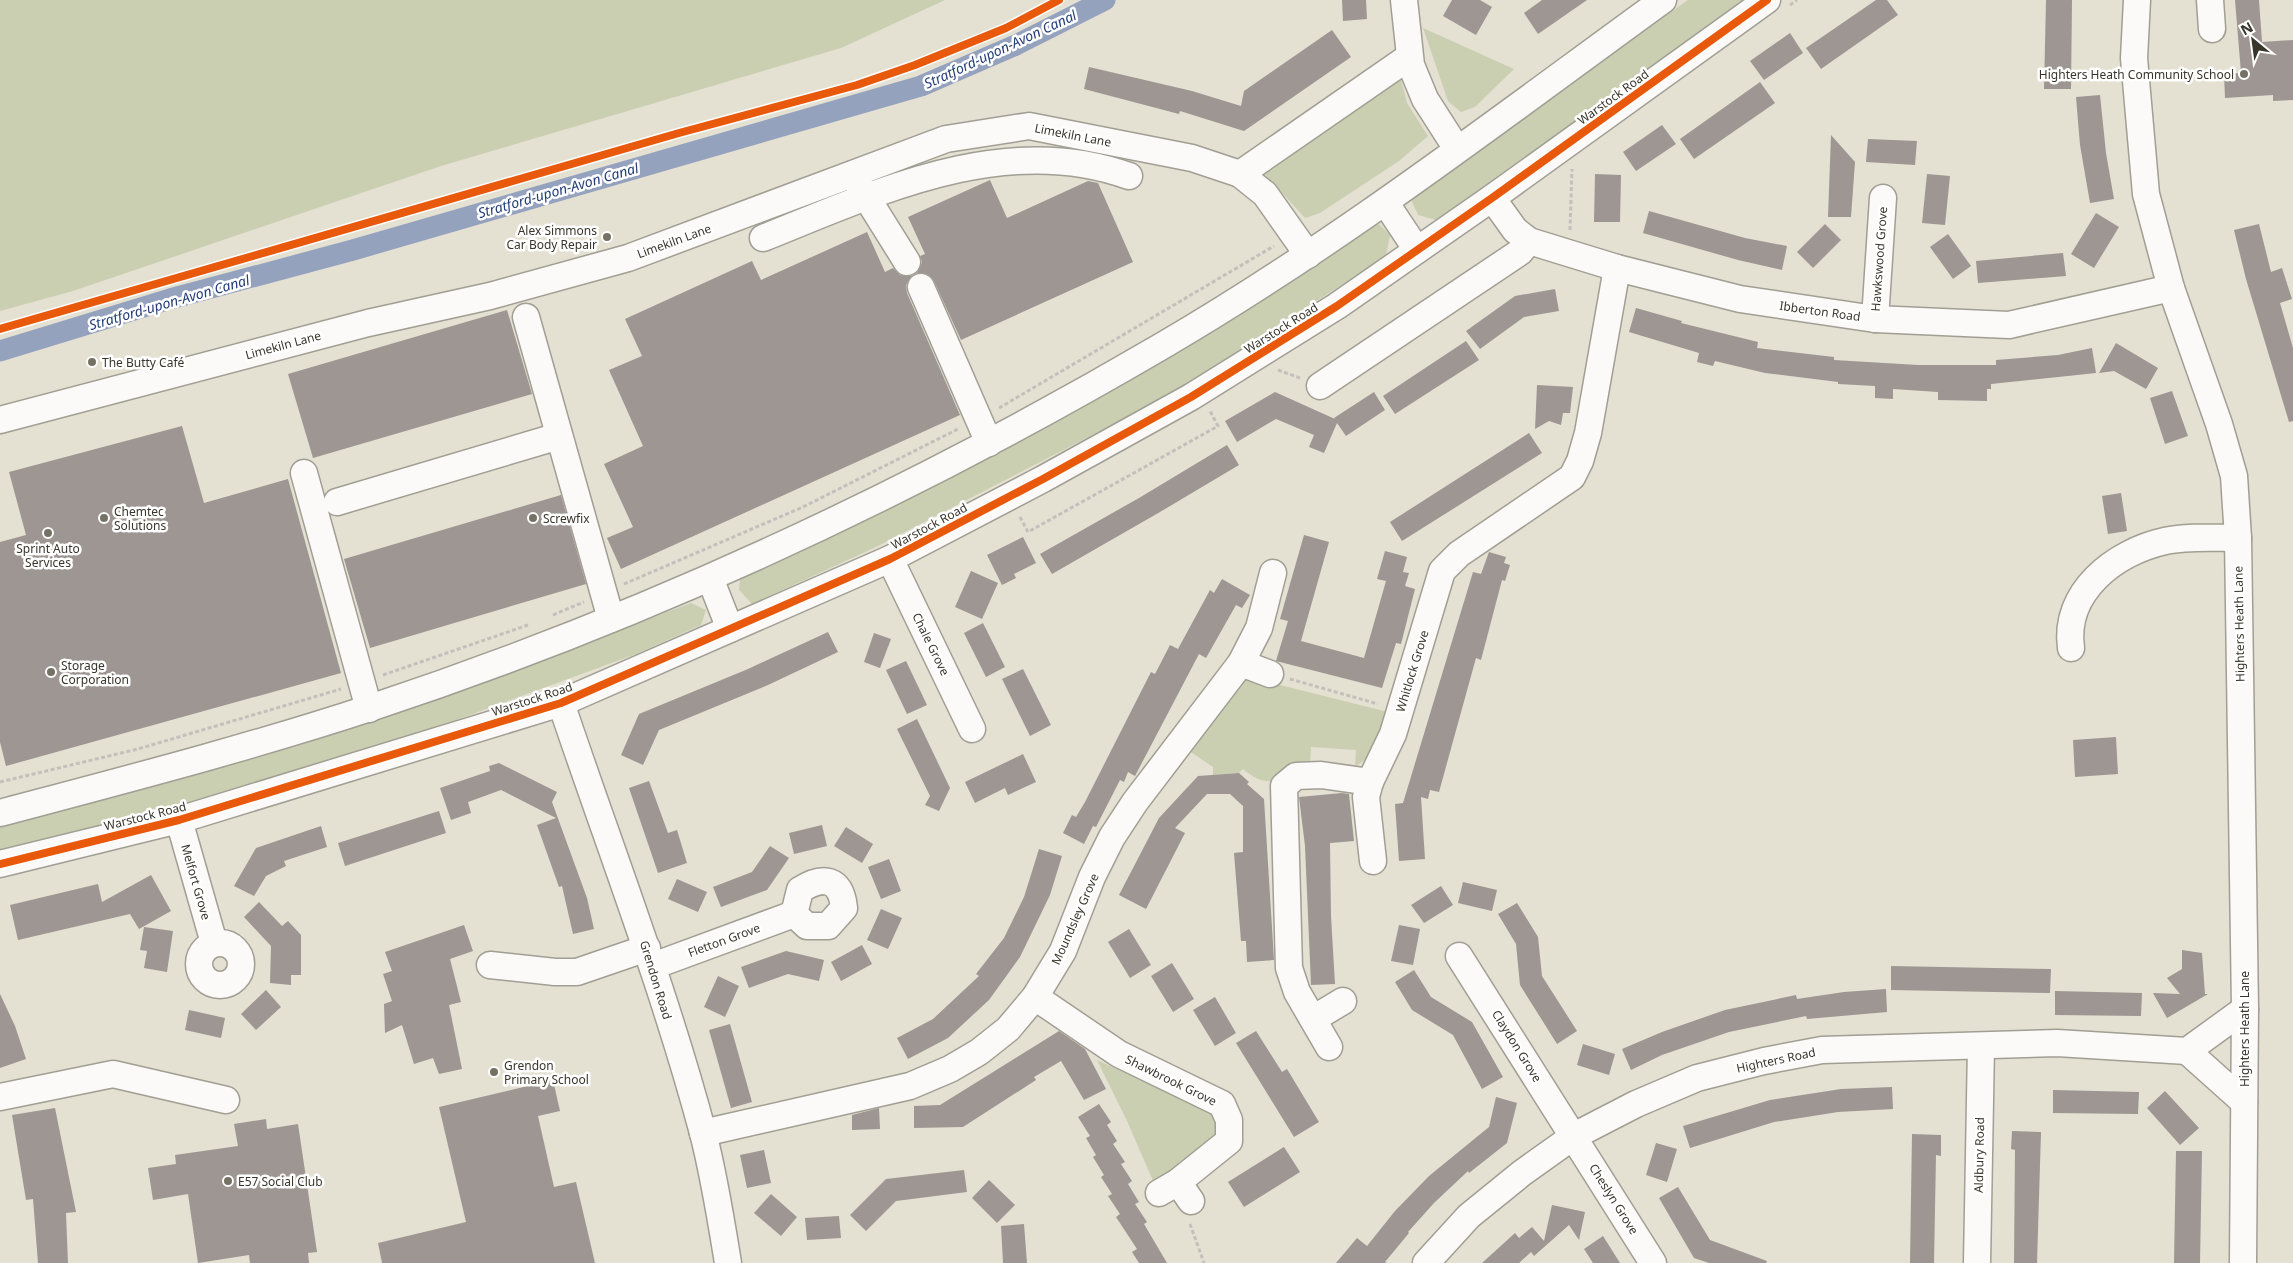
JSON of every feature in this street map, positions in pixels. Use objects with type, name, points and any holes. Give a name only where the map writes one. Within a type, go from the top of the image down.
[{"type":"street","points":[[1404,0],[1411,65],[1425,99],[1457,149]]},
{"type":"street","points":[[0,813],[175,766],[369,709],[533,651],[710,578],[862,508],[989,443],[1165,344],[1301,245],[1385,202],[1663,0]]},
{"type":"street","name":"Warstock Road","points":[[0,864],[179,820],[561,704],[890,559],[1043,479],[1191,397],[1337,306],[1492,198],[1767,0]]},
{"type":"street","name":"Highters Heath Lane","points":[[2137,0],[2134,58],[2146,194],[2171,288],[2220,424],[2234,476],[2238,538],[2245,1009],[2243,1263]]},
{"type":"street","points":[[2210,0],[2212,29]]},
{"type":"street","points":[[1240,174],[1409,57]]},
{"type":"street","name":"Limekiln Lane","points":[[0,420],[368,323],[490,296],[628,258],[946,139],[1029,126],[1192,158],[1240,174],[1265,194],[1301,245]]},
{"type":"street","points":[[764,238],[867,196],[989,162],[1054,159],[1103,166],[1129,176]]},
{"type":"street","points":[[851,176],[861,185],[907,262]]},
{"type":"street","name":"Ibberton Road","points":[[1492,198],[1515,230],[1529,242],[1617,268],[1740,299],[1875,319],[2009,326],[2171,288]]},
{"type":"street","name":"Hawkswood Grove","points":[[1875,319],[1883,198]]},
{"type":"street","points":[[1385,202],[1417,250]]},
{"type":"street","points":[[1320,386],[1346,354],[1520,252],[1529,242]]},
{"type":"street","name":"Whitlock Grove","points":[[1373,861],[1366,797],[1370,782],[1394,734],[1442,570],[1460,554],[1572,477],[1580,461],[1588,433],[1617,268]]},
{"type":"street","points":[[922,287],[989,443]]},
{"type":"street","points":[[526,317],[611,618]]},
{"type":"street","points":[[338,502],[559,436]]},
{"type":"street","points":[[304,473],[369,709]]},
{"type":"street","points":[[2072,648],[2071,621],[2078,600],[2099,574],[2129,554],[2165,541],[2238,538]]},
{"type":"street","name":"Chale Grove","points":[[890,559],[972,728]]},
{"type":"street","name":"Moundsley Grove","points":[[703,1133],[910,1086],[950,1069],[980,1052],[1008,1029],[1035,997],[1063,951],[1092,878],[1112,837],[1135,802],[1241,663],[1258,628],[1272,573]]},
{"type":"street","points":[[710,578],[730,629]]},
{"type":"street","points":[[1241,663],[1270,674]]},
{"type":"street","name":"Grendon Road","points":[[561,704],[590,791],[650,957],[703,1133],[728,1263]]},
{"type":"street","points":[[1329,1047],[1297,992],[1289,968],[1284,786],[1296,776],[1321,775],[1370,782]]},
{"type":"street","name":"Melfort Grove","points":[[179,820],[214,943]]},
{"type":"street","name":"Fletton Grove","points":[[490,965],[555,972],[577,972],[650,957],[794,914]]},
{"type":"street","name":"Claydon Grove","points":[[1459,956],[1574,1136]]},
{"type":"street","name":"Shawbrook Grove","points":[[1035,997],[1119,1054],[1222,1104],[1230,1120],[1229,1141],[1179,1199]]},
{"type":"street","points":[[1313,1020],[1343,1001]]},
{"type":"street","points":[[2244,1102],[2187,1052],[2245,1009]]},
{"type":"street","name":"Highters Road","points":[[1426,1263],[1469,1216],[1574,1136],[1636,1104],[1697,1078],[1764,1061],[1822,1050],[2057,1043],[2187,1052]]},
{"type":"street","name":"Aldbury Road","points":[[1977,1263],[1981,1046]]},
{"type":"street","points":[[0,1097],[113,1074],[226,1100]]},
{"type":"street","name":"Cheslyn Grove","points":[[1574,1136],[1653,1263]]},
{"type":"path","points":[[1569,254],[1573,160]]},
{"type":"path","points":[[615,588],[803,507],[979,419],[1301,245]]},
{"type":"path","points":[[1018,512],[1028,532],[1123,481],[1218,426],[1207,406]]},
{"type":"path","points":[[544,619],[589,600]]},
{"type":"path","points":[[0,782],[138,749],[362,683],[535,622]]},
{"type":"path","points":[[1270,674],[1400,710]]},
{"type":"path","points":[[1179,1199],[1193,1228],[1204,1263]]},
{"type":"green space","points":[[0,0],[945,0],[841,48],[441,166],[73,291],[0,311]]},
{"type":"green space","points":[[1688,0],[1744,0],[1436,220],[1418,215],[1410,197]]},
{"type":"green space","points":[[1423,28],[1514,69],[1475,107],[1461,112],[1448,101]]},
{"type":"green space","points":[[1400,75],[1407,103],[1428,136],[1399,161],[1320,213],[1305,218],[1261,170]]},
{"type":"green space","points":[[1379,224],[1390,235],[1386,256],[1181,389],[876,547],[752,604],[739,590],[740,578],[1362,231]]},
{"type":"green space","points":[[691,603],[706,610],[701,625],[636,654],[386,746],[152,814],[0,851],[0,822],[106,797],[298,746],[530,664]]},
{"type":"green space","points":[[1252,678],[1388,712],[1373,750],[1368,757],[1355,766],[1356,750],[1311,747],[1310,764],[1284,778],[1276,780],[1261,780],[1243,769],[1239,773],[1213,775],[1213,767],[1185,748],[1241,680]]},
{"type":"green space","points":[[1097,1060],[1214,1114],[1218,1130],[1217,1142],[1154,1183],[1127,1121]]},
{"type":"building","points":[[1342,0],[1366,0],[1367,19],[1343,21]]},
{"type":"building","points":[[1452,0],[1480,0],[1492,7],[1476,35],[1443,16]]},
{"type":"building","points":[[1542,0],[1587,0],[1538,34],[1524,13]]},
{"type":"building","points":[[1876,0],[1887,0],[1898,15],[1821,69],[1806,48]]},
{"type":"building","points":[[2046,0],[2072,0],[2071,89],[2044,89]]},
{"type":"building","points":[[2235,0],[2259,0],[2262,42],[2293,40],[2293,100],[2273,101],[2273,95],[2225,98],[2224,74],[2241,73]]},
{"type":"building","points":[[1332,30],[1351,57],[1244,131],[1180,111],[1179,114],[1084,89],[1089,67],[1192,91],[1241,106],[1244,91]]},
{"type":"building","points":[[1790,33],[1803,53],[1764,80],[1750,61]]},
{"type":"building","points":[[1760,82],[1775,103],[1694,159],[1680,139]]},
{"type":"building","points":[[2100,95],[2106,153],[2114,199],[2090,203],[2080,145],[2076,97]]},
{"type":"building","points":[[1662,125],[1676,144],[1636,171],[1623,152]]},
{"type":"building","points":[[1831,135],[1855,162],[1851,217],[1828,217]]},
{"type":"building","points":[[1868,139],[1917,141],[1915,165],[1866,162]]},
{"type":"building","points":[[1595,174],[1621,175],[1620,222],[1594,222]]},
{"type":"building","points":[[1927,174],[1950,176],[1945,225],[1922,223]]},
{"type":"building","points":[[990,180],[1007,218],[1088,181],[1098,183],[1133,262],[961,340],[934,281],[929,275],[917,273],[922,262],[920,256],[925,254],[908,217]]},
{"type":"building","points":[[1649,211],[1745,238],[1787,246],[1782,270],[1738,260],[1643,233]]},
{"type":"building","points":[[2096,213],[2119,227],[2094,268],[2071,254]]},
{"type":"building","points":[[1825,224],[1841,240],[1813,268],[1797,252]]},
{"type":"building","points":[[2259,224],[2271,272],[2282,268],[2292,299],[2280,303],[2293,348],[2293,421],[2289,422],[2246,279],[2234,230]]},
{"type":"building","points":[[867,232],[885,272],[893,268],[900,275],[912,276],[906,285],[907,293],[960,415],[621,569],[607,538],[633,527],[604,464],[643,446],[609,370],[642,356],[625,319],[752,261],[761,280]]},
{"type":"building","points":[[1948,234],[1971,266],[1953,279],[1930,247]]},
{"type":"building","points":[[2063,253],[2066,276],[1978,283],[1976,261]]},
{"type":"building","points":[[1555,289],[1559,311],[1524,317],[1480,349],[1466,331],[1515,296]]},
{"type":"building","points":[[1636,308],[1682,321],[1681,323],[1758,342],[1757,348],[1834,357],[1834,360],[1918,365],[1996,365],[1996,360],[2058,355],[2092,348],[2096,373],[1991,384],[1991,389],[1987,389],[1987,401],[1938,400],[1938,392],[1893,389],[1893,399],[1875,398],[1875,386],[1838,384],[1838,382],[1765,373],[1715,361],[1713,366],[1697,362],[1699,353],[1629,332]]},
{"type":"building","points":[[507,310],[532,394],[313,458],[288,374]]},
{"type":"building","points":[[1466,341],[1479,360],[1395,414],[1383,396]]},
{"type":"building","points":[[2116,343],[2158,368],[2146,389],[2114,371],[2099,373]]},
{"type":"building","points":[[1537,385],[1573,387],[1570,413],[1563,413],[1561,425],[1549,421],[1535,429]]},
{"type":"building","points":[[2172,391],[2188,436],[2165,444],[2150,398]]},
{"type":"building","points":[[1275,392],[1335,419],[1374,392],[1385,410],[1346,436],[1337,423],[1324,453],[1309,447],[1314,435],[1276,419],[1237,442],[1225,421]]},
{"type":"building","points":[[182,426],[204,503],[288,479],[341,673],[6,766],[0,742],[0,542],[26,535],[9,472]]},
{"type":"building","points":[[1529,433],[1542,453],[1402,541],[1390,522]]},
{"type":"building","points":[[1227,445],[1239,465],[1052,574],[1040,554]]},
{"type":"building","points":[[2121,493],[2127,531],[2108,534],[2102,496]]},
{"type":"building","points":[[561,495],[586,584],[370,648],[344,559]]},
{"type":"building","points":[[1304,535],[1329,542],[1301,641],[1364,658],[1386,581],[1377,579],[1385,551],[1407,557],[1403,572],[1409,573],[1405,586],[1415,589],[1401,644],[1396,643],[1382,688],[1276,661],[1288,621],[1280,619]]},
{"type":"building","points":[[1023,537],[1036,563],[1014,574],[1016,578],[1002,585],[987,555]]},
{"type":"building","points":[[1489,552],[1506,557],[1504,563],[1510,565],[1505,581],[1502,580],[1481,660],[1476,658],[1439,792],[1430,790],[1428,799],[1421,797],[1425,859],[1399,861],[1395,804],[1403,803],[1473,572],[1481,574]]},
{"type":"building","points":[[971,571],[998,583],[982,619],[955,607]]},
{"type":"building","points":[[1222,579],[1250,595],[1242,608],[1236,605],[1206,658],[1199,654],[1135,776],[1128,772],[1124,782],[1120,780],[1096,827],[1093,826],[1084,844],[1063,833],[1072,815],[1076,817],[1085,802],[1151,672],[1155,674],[1170,645],[1178,649],[1210,590],[1214,593]]},
{"type":"building","points":[[983,623],[1005,667],[986,677],[964,633]]},
{"type":"building","points":[[828,632],[838,652],[768,685],[659,730],[643,765],[621,755],[639,714],[748,669]]},
{"type":"building","points":[[874,633],[891,639],[880,668],[864,662]]},
{"type":"building","points":[[906,661],[927,705],[907,714],[886,670]]},
{"type":"building","points":[[1023,669],[1051,725],[1030,736],[1002,679]]},
{"type":"building","points":[[917,719],[950,788],[939,811],[925,805],[930,796],[897,729]]},
{"type":"building","points":[[2116,737],[2118,774],[2075,777],[2073,740]]},
{"type":"building","points":[[1023,754],[1036,782],[1008,795],[1005,788],[975,803],[965,782]]},
{"type":"building","points":[[499,763],[557,792],[552,802],[587,898],[594,929],[573,934],[562,886],[559,887],[537,825],[556,818],[501,790],[468,802],[471,813],[451,820],[440,788],[490,771],[489,766]]},
{"type":"building","points":[[1239,773],[1249,782],[1247,784],[1264,799],[1274,960],[1247,962],[1246,941],[1241,941],[1234,853],[1243,852],[1243,806],[1230,794],[1207,794],[1175,828],[1185,833],[1146,909],[1119,895],[1159,818],[1198,776]]},
{"type":"building","points":[[649,781],[668,833],[677,830],[687,863],[658,873],[629,788]]},
{"type":"building","points":[[1349,794],[1354,841],[1330,843],[1331,916],[1335,984],[1311,985],[1305,846],[1299,797]]},
{"type":"building","points":[[439,811],[446,833],[345,866],[338,843]]},
{"type":"building","points":[[822,825],[827,846],[794,854],[789,833]]},
{"type":"building","points":[[321,826],[327,847],[284,861],[286,866],[266,876],[254,896],[234,886],[256,848]]},
{"type":"building","points":[[846,827],[873,844],[862,863],[834,846]]},
{"type":"building","points":[[770,846],[789,858],[767,890],[721,907],[713,887],[752,872]]},
{"type":"building","points":[[1039,849],[1062,856],[1050,895],[1020,957],[989,1000],[948,1038],[908,1059],[897,1038],[933,1019],[979,976],[976,974],[1004,938],[1024,897]]},
{"type":"building","points":[[889,859],[901,891],[881,899],[868,867]]},
{"type":"building","points":[[151,875],[171,911],[139,929],[130,914],[18,940],[10,905],[98,884],[102,902]]},
{"type":"building","points":[[677,879],[707,892],[698,912],[668,899]]},
{"type":"building","points":[[1463,882],[1497,890],[1492,911],[1458,903]]},
{"type":"building","points":[[1441,886],[1453,905],[1424,923],[1411,905]]},
{"type":"building","points":[[259,902],[282,926],[288,921],[301,935],[301,975],[291,975],[291,985],[270,983],[271,946],[244,917]]},
{"type":"building","points":[[1517,903],[1538,937],[1542,976],[1577,1031],[1557,1044],[1520,985],[1516,944],[1498,914]]},
{"type":"building","points":[[881,909],[902,918],[888,949],[867,940]]},
{"type":"building","points":[[464,925],[473,951],[450,959],[461,1002],[449,1005],[462,1069],[439,1074],[433,1058],[414,1064],[402,1025],[385,1033],[384,1004],[392,1001],[383,974],[392,971],[385,952]]},
{"type":"building","points":[[1399,925],[1420,929],[1413,965],[1391,961]]},
{"type":"building","points":[[144,927],[173,931],[167,972],[144,968],[147,951],[140,950]]},
{"type":"building","points":[[1129,929],[1151,965],[1130,978],[1108,942]]},
{"type":"building","points":[[862,945],[872,964],[841,981],[831,962]]},
{"type":"building","points":[[2182,950],[2202,953],[2205,994],[2208,994],[2167,1018],[2153,993],[2180,994],[2167,978],[2182,969]]},
{"type":"building","points":[[786,951],[824,960],[819,981],[788,974],[749,988],[741,967]]},
{"type":"building","points":[[1172,963],[1194,999],[1173,1012],[1151,976]]},
{"type":"building","points":[[1891,966],[2051,969],[2050,993],[1891,990]]},
{"type":"building","points":[[1414,970],[1431,997],[1472,1022],[1503,1077],[1482,1089],[1453,1035],[1412,1010],[1395,982]]},
{"type":"building","points":[[718,976],[739,986],[725,1017],[704,1007]]},
{"type":"building","points":[[1886,989],[1887,1012],[1807,1019],[1806,1016],[1729,1032],[1662,1055],[1631,1070],[1622,1049],[1662,1032],[1725,1010],[1796,995],[1797,999],[1844,992]]},
{"type":"building","points":[[266,990],[281,1007],[256,1030],[241,1014]]},
{"type":"building","points":[[2055,991],[2142,993],[2141,1016],[2055,1015]]},
{"type":"building","points":[[0,994],[15,1026],[26,1059],[0,1068]]},
{"type":"building","points":[[1215,997],[1236,1033],[1215,1046],[1193,1010]]},
{"type":"building","points":[[189,1010],[225,1018],[221,1038],[185,1030]]},
{"type":"building","points":[[730,1024],[752,1102],[731,1108],[709,1030]]},
{"type":"building","points":[[1059,1031],[1085,1049],[1106,1089],[1084,1100],[1061,1061],[1034,1077],[1036,1080],[963,1127],[914,1128],[914,1106],[940,1105]]},
{"type":"building","points":[[1256,1031],[1282,1072],[1287,1069],[1319,1122],[1294,1137],[1236,1043]]},
{"type":"building","points":[[1583,1044],[1615,1054],[1609,1075],[1577,1065]]},
{"type":"building","points":[[553,1080],[560,1111],[538,1116],[554,1187],[576,1182],[595,1263],[382,1263],[378,1243],[466,1222],[439,1107]]},
{"type":"building","points":[[1892,1087],[1893,1109],[1838,1112],[1774,1122],[1690,1148],[1683,1126],[1770,1100],[1841,1089]]},
{"type":"building","points":[[2053,1090],[2139,1092],[2138,1114],[2053,1113]]},
{"type":"building","points":[[2165,1091],[2199,1128],[2180,1145],[2147,1108]]},
{"type":"building","points":[[1496,1097],[1517,1103],[1507,1143],[1469,1173],[1468,1171],[1434,1203],[1408,1232],[1385,1262],[1387,1263],[1336,1263],[1357,1238],[1367,1246],[1395,1211],[1429,1176],[1489,1127]]},
{"type":"building","points":[[1099,1104],[1111,1122],[1107,1125],[1117,1141],[1113,1144],[1125,1162],[1121,1164],[1132,1181],[1128,1184],[1139,1202],[1135,1204],[1147,1222],[1144,1224],[1167,1263],[1139,1263],[1132,1252],[1137,1249],[1116,1217],[1120,1214],[1108,1196],[1112,1194],[1101,1177],[1104,1175],[1093,1157],[1096,1155],[1086,1138],[1090,1136],[1078,1117]]},
{"type":"building","points":[[55,1108],[76,1212],[66,1213],[68,1263],[38,1263],[33,1199],[26,1200],[12,1115]]},
{"type":"building","points":[[879,1108],[880,1129],[852,1130],[852,1115]]},
{"type":"building","name":"E57 Social Club","points":[[266,1119],[267,1129],[298,1124],[317,1252],[308,1253],[309,1263],[250,1263],[249,1255],[198,1263],[188,1194],[153,1200],[148,1168],[176,1164],[175,1155],[238,1146],[234,1124]]},
{"type":"building","points":[[2012,1131],[2041,1132],[2037,1263],[2014,1263],[2015,1150],[2011,1149]]},
{"type":"building","points":[[1912,1134],[1941,1135],[1941,1156],[1936,1155],[1934,1263],[1910,1263]]},
{"type":"building","points":[[1656,1143],[1677,1149],[1667,1182],[1646,1175]]},
{"type":"building","points":[[1284,1147],[1300,1172],[1244,1207],[1228,1182]]},
{"type":"building","points":[[764,1150],[771,1183],[747,1188],[740,1155]]},
{"type":"building","points":[[2176,1151],[2202,1151],[2200,1263],[2174,1263]]},
{"type":"building","points":[[964,1170],[967,1192],[896,1201],[866,1231],[850,1215],[886,1179]]},
{"type":"building","points":[[989,1180],[1015,1205],[997,1223],[972,1198]]},
{"type":"building","points":[[1678,1187],[1710,1240],[1767,1261],[1766,1263],[1709,1263],[1694,1258],[1659,1198]]},
{"type":"building","points":[[771,1194],[797,1217],[781,1236],[754,1213]]},
{"type":"building","points":[[1552,1205],[1585,1212],[1579,1240],[1569,1225],[1534,1256],[1531,1252],[1519,1263],[1482,1263],[1515,1233],[1519,1238],[1532,1227],[1544,1241]]},
{"type":"building","points":[[839,1216],[841,1238],[807,1240],[805,1218]]},
{"type":"building","points":[[1024,1224],[1027,1263],[1003,1263],[1001,1226]]},
{"type":"building","points":[[1603,1236],[1620,1263],[1593,1263],[1584,1249]]},
{"type":"waterway","name":"Stratford-upon-Avon Canal","points":[[0,351],[170,299],[353,250],[921,86],[1016,45],[1105,0]]},
{"type":"cycle path","points":[[0,329],[679,133],[857,85],[915,65],[1006,28],[1059,0]]},
{"type":"cycle path","points":[[0,864],[179,820],[561,703],[890,559],[1043,479],[1191,397],[1337,306],[1492,198],[1767,0]]},
{"type":"place","name":"Highters Heath Community School","points":[[2244,74]]},
{"type":"place","name":"Alex Simmons Car Body Repair","points":[[607,237]]},
{"type":"place","name":"The Butty Café","points":[[92,362]]},
{"type":"place","name":"Chemtec Solutions","points":[[104,518]]},
{"type":"place","name":"Screwfix","points":[[533,518]]},
{"type":"place","name":"Sprint Auto Services","points":[[48,533]]},
{"type":"place","name":"Storage Corporation","points":[[51,672]]},
{"type":"place","name":"Grendon Primary School","points":[[494,1072]]},
{"type":"place","name":"E57 Social Club","points":[[228,1181]]}]
